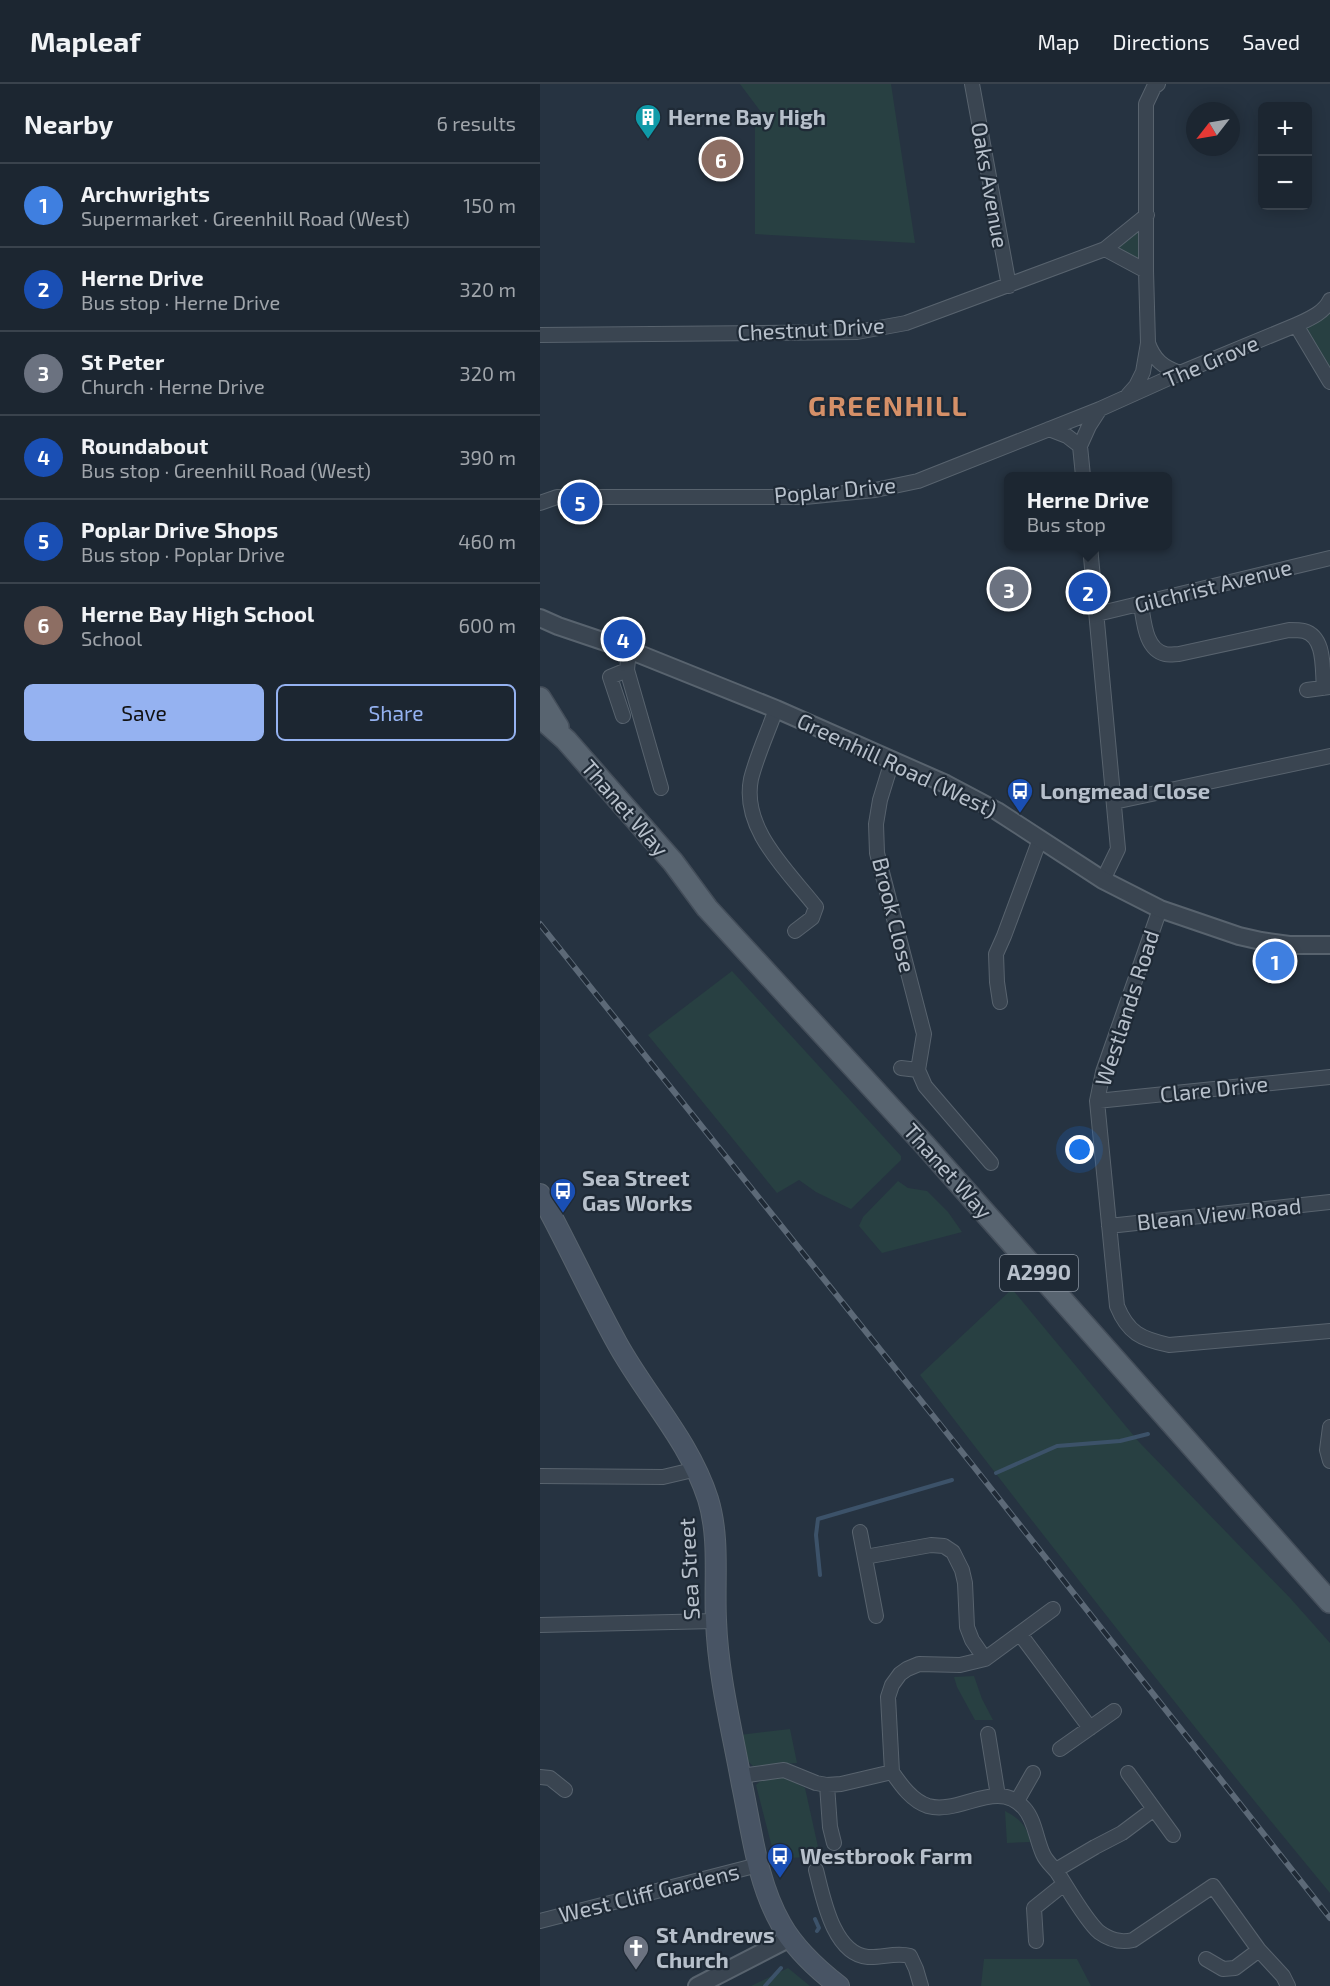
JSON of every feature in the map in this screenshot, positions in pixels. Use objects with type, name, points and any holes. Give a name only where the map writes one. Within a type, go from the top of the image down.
[{"type":"main road","name":"A2990","points":[[540,698],[566,740]]},
{"type":"main road","name":"A2990","points":[[540,717],[566,740]]},
{"type":"main road","name":"Thanet Way","points":[[566,740],[673,862],[707,908],[924,1144],[1330,1602]]},
{"type":"main road","name":"Sea Street","points":[[540,1194],[617,1344],[672,1426],[697,1469],[715,1529],[716,1621],[724,1700],[758,1865],[773,1909],[790,1938],[823,1974],[839,1986]]},
{"type":"street","name":"Oaks Avenue","points":[[972,84],[1009,286]]},
{"type":"street","points":[[1127,397],[1143,372],[1148,343],[1146,104],[1154,87],[1158,84]]},
{"type":"street","name":"Chestnut Drive","points":[[540,335],[857,332],[906,323],[1105,249],[1147,215]]},
{"type":"street","points":[[1105,249],[1146,271]]},
{"type":"street","name":"The Grove","points":[[1127,397],[1296,325],[1329,306]]},
{"type":"street","points":[[1296,325],[1330,382]]},
{"type":"street","points":[[1148,343],[1152,355],[1159,363],[1180,373]]},
{"type":"street","name":"Poplar Drive","points":[[540,503],[557,497],[805,497],[875,490],[918,481],[1127,397]]},
{"type":"street","points":[[1083,472],[1080,446],[1100,409]]},
{"type":"street","points":[[1049,429],[1067,436],[1080,446]]},
{"type":"street","points":[[1090,550],[1118,849],[1103,880]]},
{"type":"street","name":"Gilchrist Avenue","points":[[1096,614],[1330,558]]},
{"type":"street","points":[[1141,605],[1148,638],[1153,648],[1165,654],[1179,654],[1289,630],[1306,631],[1318,641],[1327,687],[1307,690]]},
{"type":"street","name":"Greenhill Road (West)","points":[[540,618],[629,650],[776,709],[946,784],[980,801],[1103,880],[1160,909],[1239,936],[1261,941],[1290,945],[1330,945]]},
{"type":"street","points":[[540,633],[558,626]]},
{"type":"street","points":[[629,650],[627,670],[661,788]]},
{"type":"street","points":[[623,716],[610,677],[627,670]]},
{"type":"street","points":[[776,709],[751,780],[750,804],[757,828],[772,852],[816,907],[812,918],[795,931]]},
{"type":"street","points":[[1114,802],[1330,756]]},
{"type":"street","name":"Brook Close","points":[[892,760],[877,816],[877,853],[924,1034],[918,1070]]},
{"type":"street","points":[[1000,1002],[993,983],[996,954],[1040,838]]},
{"type":"street","name":"Westlands Road","points":[[1160,909],[1103,1072],[1097,1101],[1116,1306],[1122,1320],[1136,1334],[1153,1342],[1169,1345],[1330,1331]]},
{"type":"street","points":[[901,1068],[918,1070],[925,1086],[990,1165]]},
{"type":"street","name":"Clare Drive","points":[[1097,1101],[1330,1077]]},
{"type":"street","name":"Blean View Road","points":[[1109,1226],[1330,1202]]},
{"type":"street","points":[[1330,1427],[1327,1450],[1330,1461]]},
{"type":"street","points":[[540,1476],[663,1477],[697,1469]]},
{"type":"street","points":[[860,1532],[876,1616]]},
{"type":"street","points":[[865,1557],[931,1545],[944,1546],[952,1552],[962,1570],[965,1583],[967,1627],[972,1640],[985,1659]]},
{"type":"street","points":[[1053,1609],[985,1659],[960,1665],[919,1664],[907,1669],[896,1678],[888,1697],[892,1772],[906,1791],[926,1805],[939,1808],[998,1796],[1017,1801],[1028,1814],[1045,1858],[1056,1870],[1097,1930],[1114,1941],[1133,1940],[1213,1886],[1259,1950],[1283,1976],[1288,1986]]},
{"type":"street","points":[[540,1625],[716,1621]]},
{"type":"street","points":[[1020,1634],[1090,1728]]},
{"type":"street","points":[[1060,1749],[1114,1711]]},
{"type":"street","points":[[988,1734],[998,1796]]},
{"type":"street","points":[[741,1776],[784,1770],[826,1785],[841,1784],[892,1772]]},
{"type":"street","points":[[1017,1801],[1033,1773]]},
{"type":"street","points":[[1128,1773],[1173,1835]]},
{"type":"street","points":[[540,1777],[550,1778],[565,1790]]},
{"type":"street","points":[[826,1785],[834,1843]]},
{"type":"street","points":[[1056,1870],[1122,1833],[1154,1809]]},
{"type":"street","name":"West Cliff Gardens","points":[[540,1921],[758,1865]]},
{"type":"street","points":[[816,1870],[827,1914],[837,1935],[851,1950],[866,1957],[901,1954],[910,1956],[921,1986]]},
{"type":"street","points":[[1036,1941],[1034,1908],[1065,1884]]},
{"type":"street","points":[[697,1986],[790,1938]]},
{"type":"street","points":[[1206,1959],[1223,1969],[1235,1968],[1259,1950]]},
{"type":"green space","points":[[740,84],[891,84],[915,243],[755,234],[755,127],[761,112]]},
{"type":"green space","points":[[1147,215],[1146,271],[1105,249]]},
{"type":"green space","points":[[1330,311],[1330,382],[1296,325]]},
{"type":"green space","points":[[732,971],[901,1156],[901,1160],[851,1209],[816,1192],[799,1180],[777,1193],[648,1035]]},
{"type":"green space","points":[[898,1181],[908,1188],[927,1191],[948,1212],[962,1232],[882,1253],[859,1226],[863,1217]]},
{"type":"green space","points":[[1012,1289],[1139,1442],[1291,1599],[1330,1643],[1330,1893],[1122,1636],[920,1375]]},
{"type":"green space","points":[[974,1676],[993,1720],[975,1720],[954,1677]]},
{"type":"green space","points":[[790,1729],[797,1763],[753,1766],[747,1760],[740,1735]]},
{"type":"green space","points":[[784,1777],[805,1788],[820,1856],[775,1859],[756,1785],[764,1778]]},
{"type":"green space","points":[[1005,1811],[1022,1823],[1030,1842],[1007,1843]]},
{"type":"green space","points":[[984,1959],[1077,1959],[1091,1986],[981,1986]]},
{"type":"green space","points":[[788,1968],[810,1986],[751,1986]]},
{"type":"waterway","points":[[996,1473],[1057,1446],[1120,1441],[1148,1434]]},
{"type":"waterway","points":[[820,1575],[816,1535],[818,1519],[952,1480]]},
{"type":"waterway","points":[[815,1919],[819,1928],[817,1931]]},
{"type":"waterway","points":[[765,1986],[781,1968]]},
{"type":"railway","points":[[540,924],[974,1467],[1330,1918]]},
{"type":"place","name":"Herne Bay High","points":[[648,140]]},
{"type":"place","name":"Herne Bay High School","points":[[721,159]]},
{"type":"place","name":"Poplar Drive Shops","points":[[580,502]]},
{"type":"place","name":"St Peter","points":[[1009,589]]},
{"type":"place","name":"Herne Drive","points":[[1088,592]]},
{"type":"place","name":"Roundabout","points":[[623,639]]},
{"type":"place","name":"Longmead Close","points":[[1020,814]]},
{"type":"place","name":"Archwrights","points":[[1275,961]]},
{"type":"place","name":"Sea Street Gas Works","points":[[563,1214]]},
{"type":"place","name":"Westbrook Farm","points":[[780,1879]]},
{"type":"place","name":"St Andrews Church","points":[[636,1971]]},
{"type":"district","name":"GREENHILL","points":[[888,406]]}]
